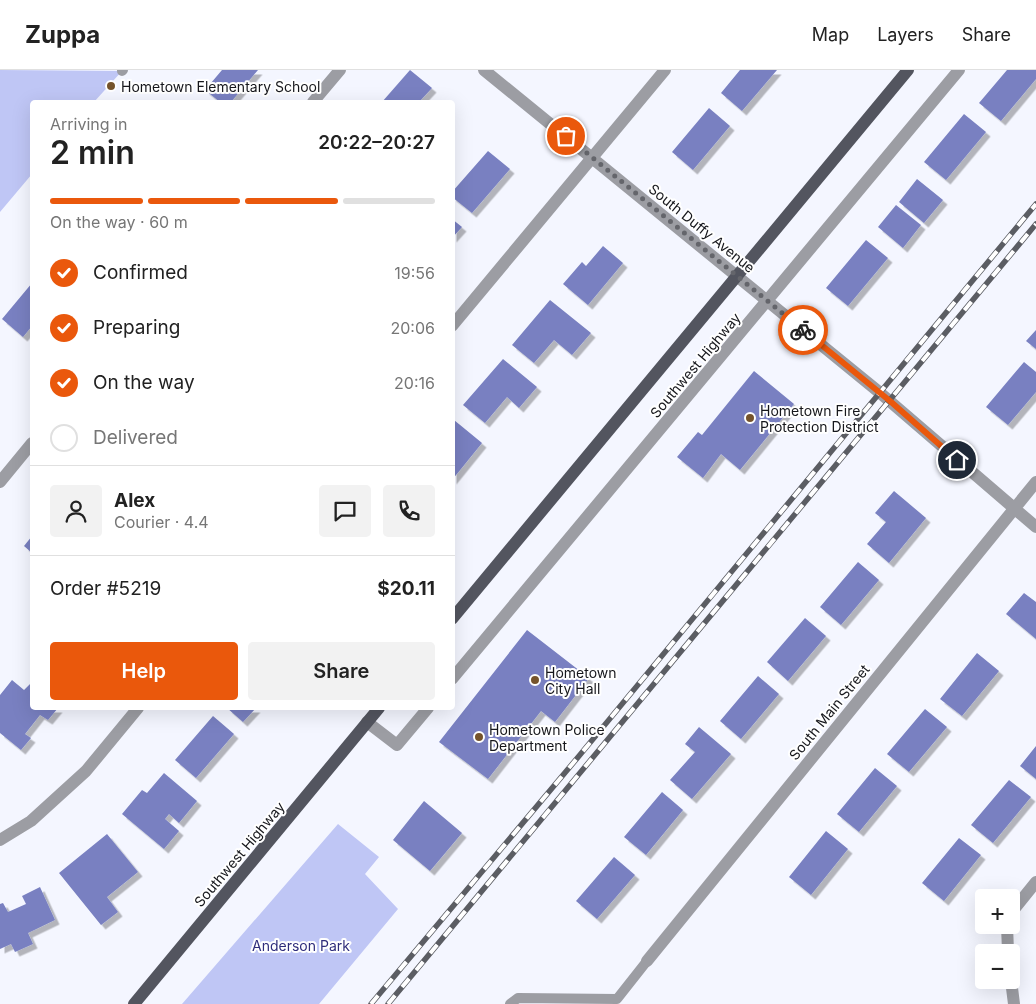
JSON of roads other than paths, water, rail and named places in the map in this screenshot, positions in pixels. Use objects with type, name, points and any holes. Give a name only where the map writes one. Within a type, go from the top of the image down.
[{"type":"main road","name":"Southwest Highway","points":[[455,615],[908,70]]},
{"type":"main road","name":"Southwest Highway","points":[[134,1004],[377,710]]},
{"type":"street","points":[[315,100],[340,70]]},
{"type":"street","name":"South Duffy Avenue","points":[[484,70],[880,392],[1036,527]]},
{"type":"street","points":[[455,322],[665,70]]},
{"type":"street","name":"Southwest Highway","points":[[455,675],[768,302],[959,70]]},
{"type":"street","points":[[0,482],[30,444]]},
{"type":"street","name":"South Main Street","points":[[647,960],[1036,482]]},
{"type":"street","points":[[0,840],[31,821],[86,770],[136,710]]},
{"type":"street","points":[[367,722],[397,745],[426,710]]},
{"type":"street","points":[[1020,902],[1036,882]]},
{"type":"street","points":[[1012,989],[1014,1004]]},
{"type":"lane","points":[[510,1004],[518,998],[613,1002],[647,960]]},
{"type":"railway","points":[[371,1004],[1036,204]]},
{"type":"railway","points":[[388,1004],[1036,224]]},
{"type":"place","name":"Hometown Elementary School","points":[[111,86]]},
{"type":"place","name":"Hometown Fire Protection District","points":[[750,418]]},
{"type":"place","name":"Hometown City Hall","points":[[535,680]]},
{"type":"place","name":"Hometown Police Department","points":[[479,737]]},
{"type":"park label","name":"Anderson Park","points":[[301,945]]}]
